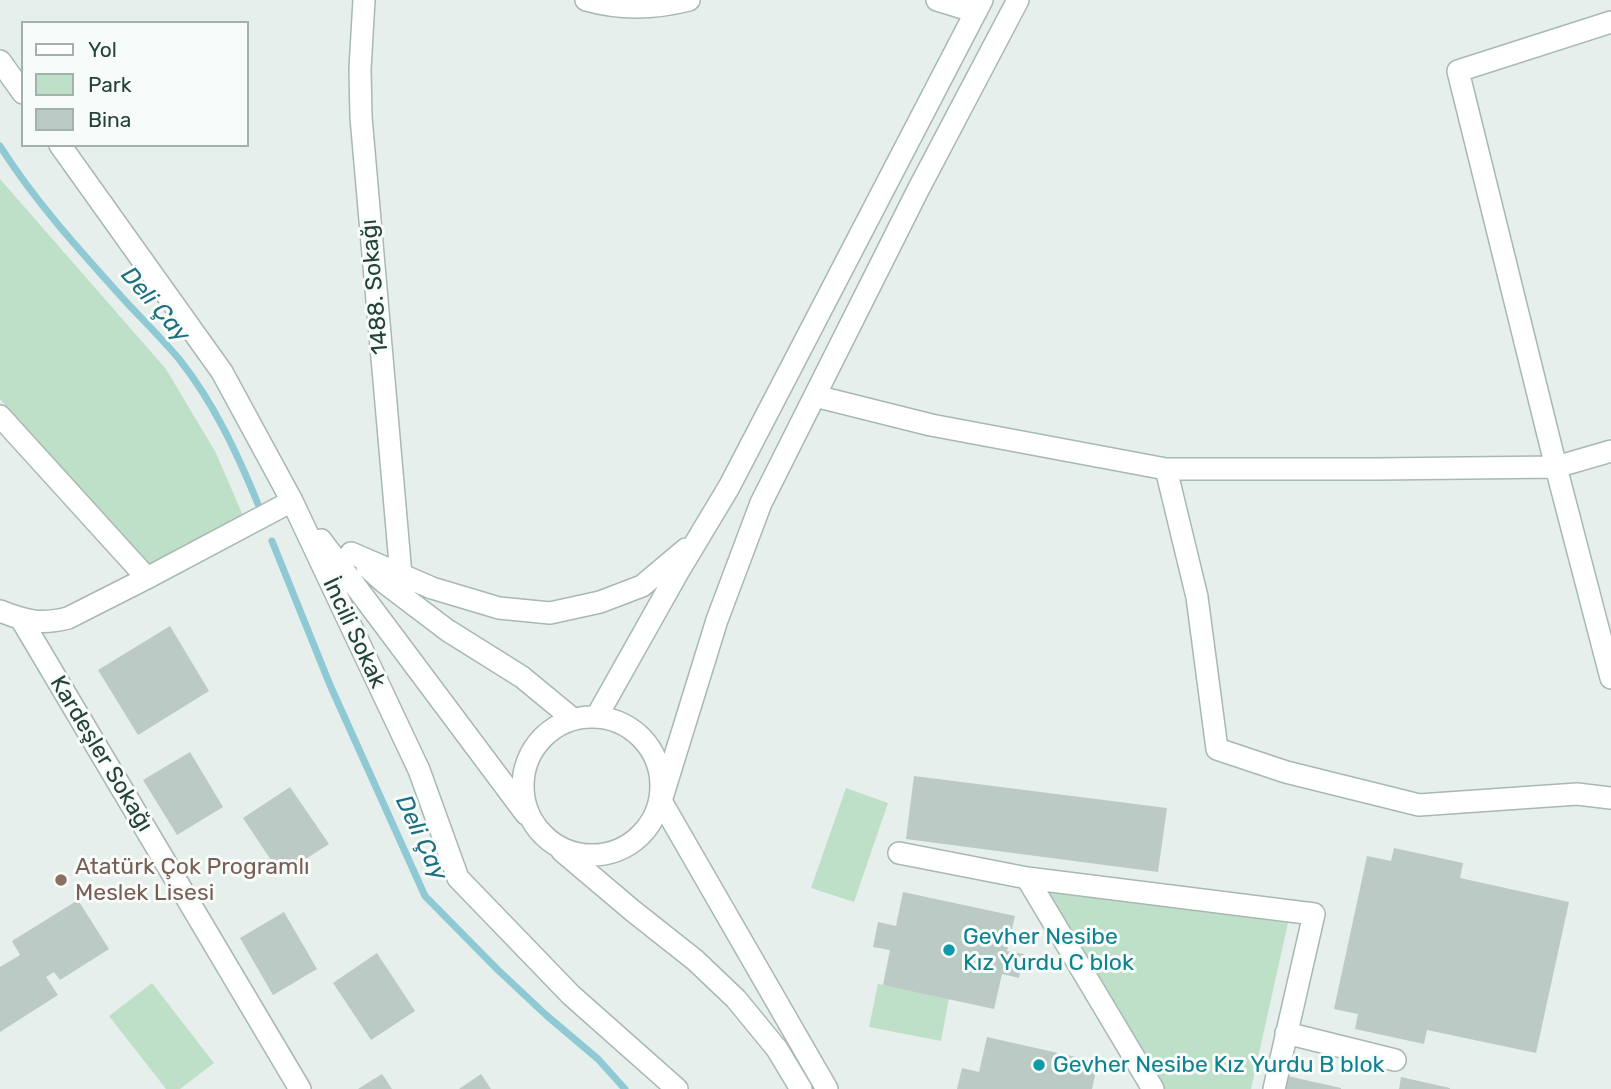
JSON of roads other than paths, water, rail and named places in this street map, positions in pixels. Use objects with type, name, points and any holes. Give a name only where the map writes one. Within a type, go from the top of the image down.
[{"type":"street","name":"1488. Sokağı","points":[[364,0],[359,69],[361,117],[401,575]]},
{"type":"street","points":[[586,0],[636,8],[689,0]]},
{"type":"street","points":[[597,716],[729,487],[979,6],[937,0]]},
{"type":"street","points":[[553,843],[572,853],[594,855],[616,851],[635,841],[651,823],[717,620],[761,503],[918,190],[1018,0]]},
{"type":"street","points":[[1611,22],[1458,71],[1611,678]]},
{"type":"street","points":[[0,61],[21,90]]},
{"type":"street","name":"İncili Sokak","points":[[61,147],[222,372],[292,501],[419,770],[457,878],[571,995],[677,1089]]},
{"type":"street","points":[[814,396],[931,425],[1166,469],[1556,467],[1611,451]]},
{"type":"street","points":[[0,416],[148,578]]},
{"type":"street","points":[[1166,469],[1197,597],[1217,748],[1286,772],[1419,806],[1577,794],[1611,798]]},
{"type":"street","points":[[292,501],[385,583],[447,630],[522,677],[573,719]]},
{"type":"street","points":[[0,611],[37,622],[68,618],[292,501]]},
{"type":"street","points":[[292,501],[537,828],[633,911],[695,960],[736,999],[777,1049],[801,1089]]},
{"type":"street","points":[[351,553],[432,588],[499,608],[550,613],[600,602],[642,586],[698,539]]},
{"type":"street","name":"Kardeşler Sokağı","points":[[21,619],[300,1089]]},
{"type":"street","points":[[537,828],[526,808],[523,787],[526,765],[536,745],[551,730],[573,719],[597,716],[620,722],[640,735],[655,754],[662,777],[660,801],[827,1089]]},
{"type":"street","points":[[899,853],[1027,878],[1314,914],[1274,1089]]},
{"type":"street","points":[[1027,878],[1153,1089]]},
{"type":"street","points":[[1286,1033],[1395,1060]]},
{"type":"waterway","name":"Deli Çay","points":[[0,146],[61,228],[192,376],[224,429],[258,504]]},
{"type":"waterway","name":"Deli Çay","points":[[272,541],[330,685],[425,896],[497,969],[598,1059],[625,1089]]},
{"type":"place","name":"Atatürk Çok Programlı Meslek Lisesi","points":[[61,880]]},
{"type":"place","name":"Gevher Nesibe Kız Yurdu C blok","points":[[949,950]]},
{"type":"place","name":"Gevher Nesibe Kız Yurdu B blok","points":[[1039,1065]]}]
